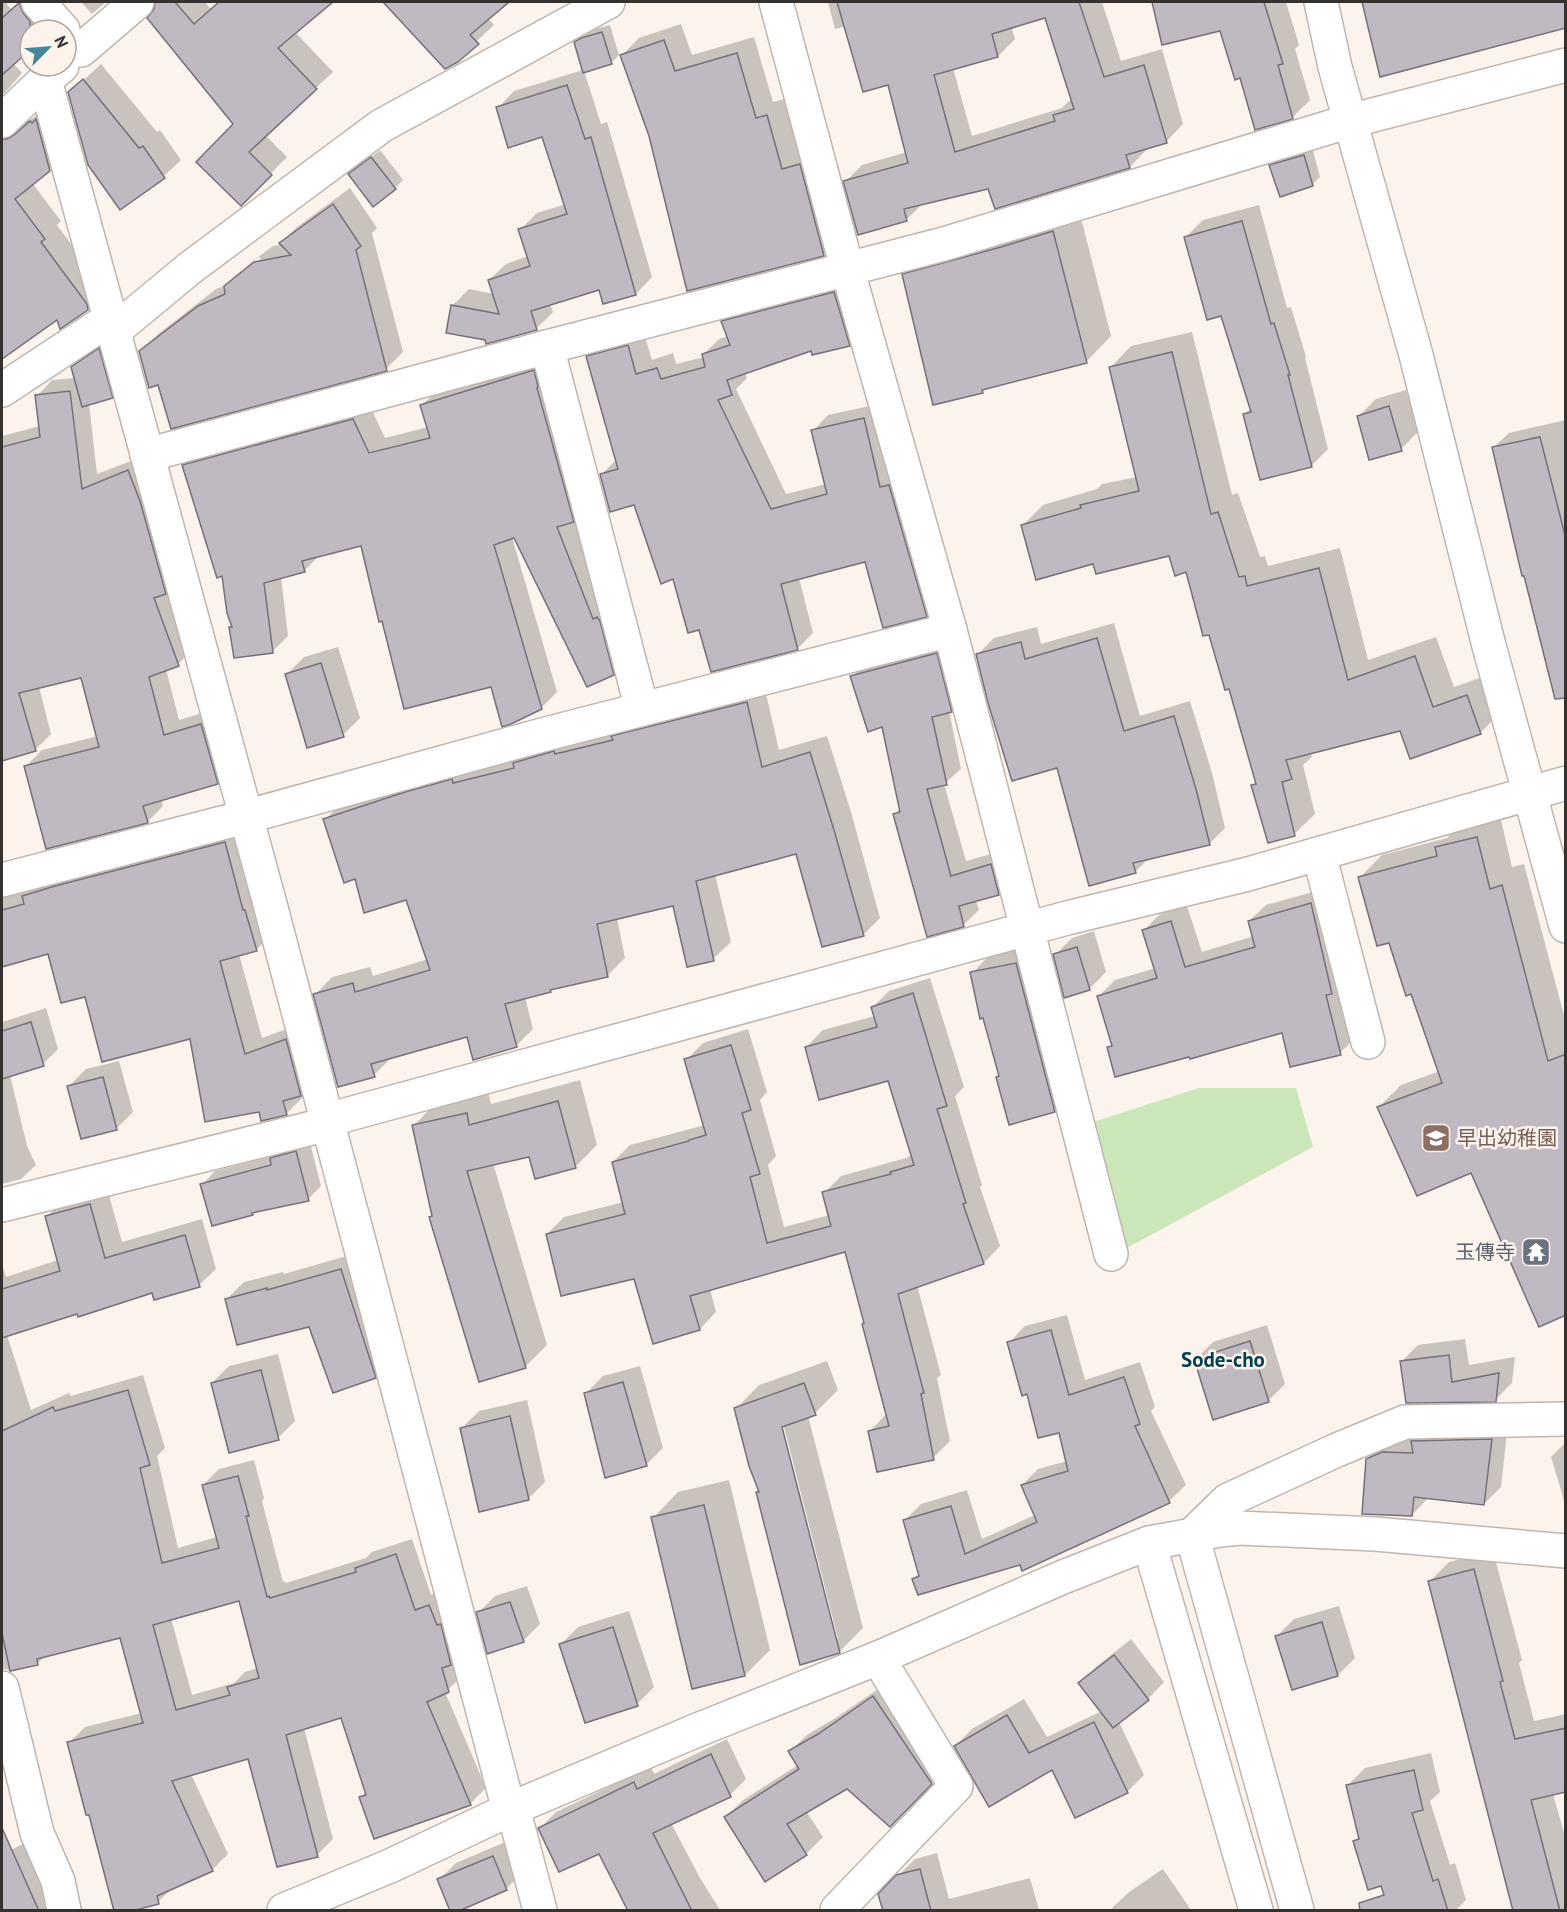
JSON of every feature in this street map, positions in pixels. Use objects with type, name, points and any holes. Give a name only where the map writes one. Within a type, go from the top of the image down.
[{"type":"street","points":[[38,2],[46,18]]},
{"type":"street","points":[[78,44],[137,2]]},
{"type":"street","points":[[2,390],[112,325],[381,126],[608,2]]},
{"type":"street","points":[[776,2],[950,630],[1111,1254]]},
{"type":"street","points":[[1321,2],[1335,67],[1416,356],[1488,646],[1566,926]]},
{"type":"street","points":[[147,455],[547,347],[955,241],[1350,121],[1566,65]]},
{"type":"street","points":[[2,121],[42,78]]},
{"type":"street","points":[[68,78],[112,325],[540,1911]]},
{"type":"street","points":[[547,347],[642,709]]},
{"type":"street","points":[[2,880],[245,818],[546,734],[950,630]]},
{"type":"street","points":[[2,1205],[328,1124],[342,1116],[1027,929],[1248,874],[1566,783]]},
{"type":"street","points":[[1319,854],[1368,1042]]},
{"type":"street","points":[[1192,1535],[1228,1500],[1405,1422],[1566,1419]]},
{"type":"street","points":[[284,1911],[390,1866],[511,1809],[695,1731],[878,1658],[1063,1577],[1149,1543],[1220,1530],[1251,1529],[1375,1534],[1566,1551]]},
{"type":"street","points":[[1192,1535],[1297,1911]]},
{"type":"street","points":[[1149,1543],[1256,1911]]},
{"type":"street","points":[[841,1908],[956,1786],[878,1658]]},
{"type":"street","points":[[2,1688],[37,1833],[57,1881],[64,1911]]},
{"type":"green space","points":[[1199,1088],[1296,1088],[1313,1147],[1127,1248],[1093,1122]]},
{"type":"building","points":[[20,2],[27,18],[18,18],[18,61],[2,75],[2,18]]},
{"type":"building","points":[[155,2],[175,2],[194,24],[219,2],[333,2],[278,48],[317,89],[249,152],[272,175],[241,206],[196,162],[233,124],[147,18],[154,9]]},
{"type":"building","points":[[383,2],[509,2],[470,35],[479,44],[458,62],[445,69]]},
{"type":"building","points":[[837,2],[1079,2],[1104,77],[1144,65],[1167,143],[1126,155],[1130,168],[995,209],[988,189],[904,209],[907,221],[858,235],[843,181],[908,163],[888,85],[863,92]],"holes":[[[1045,18],[1074,109],[1053,115],[1055,121],[955,152],[934,75],[998,57],[992,34]]]},
{"type":"building","points":[[1152,2],[1264,2],[1283,64],[1278,65],[1293,119],[1255,130],[1240,78],[1235,80],[1220,31],[1162,45]]},
{"type":"building","points":[[1362,2],[1566,2],[1566,28],[1380,77]]},
{"type":"building","points":[[602,32],[612,64],[583,73],[574,42]]},
{"type":"building","points":[[664,40],[675,71],[737,53],[756,118],[767,115],[782,169],[800,164],[824,256],[687,291],[649,136],[620,55]]},
{"type":"building","points":[[83,79],[139,148],[143,146],[165,178],[120,210],[88,165],[68,92]]},
{"type":"building","points":[[567,85],[585,139],[591,137],[636,295],[603,304],[599,290],[531,311],[537,330],[486,344],[485,340],[446,333],[451,305],[499,314],[488,280],[530,266],[518,229],[567,214],[542,137],[508,148],[496,107]]},
{"type":"building","points":[[36,119],[50,171],[15,199],[45,239],[41,242],[87,304],[88,310],[60,329],[57,320],[2,359],[2,139],[14,135],[30,121],[32,123]]},
{"type":"building","points":[[1304,155],[1313,186],[1280,197],[1269,165]]},
{"type":"building","points":[[371,157],[396,189],[373,207],[348,174]]},
{"type":"building","points":[[333,204],[361,246],[356,250],[387,371],[171,429],[158,385],[149,388],[139,351],[198,306],[225,294],[224,286],[254,262],[291,255],[279,243]]},
{"type":"building","points":[[1242,221],[1271,324],[1274,323],[1290,375],[1288,375],[1312,467],[1260,480],[1243,414],[1251,412],[1221,316],[1207,320],[1184,237]]},
{"type":"building","points":[[1053,231],[1087,363],[933,405],[902,274]]},
{"type":"building","points":[[834,292],[850,346],[812,355],[811,351],[727,380],[732,395],[718,400],[771,509],[827,494],[811,430],[864,418],[880,487],[889,485],[927,617],[883,628],[865,562],[781,584],[798,650],[711,672],[699,630],[688,633],[673,579],[661,584],[634,505],[610,512],[600,474],[618,469],[586,356],[628,345],[636,374],[657,368],[661,379],[705,367],[702,354],[730,345],[721,321]]},
{"type":"building","points":[[99,348],[113,398],[82,407],[71,367]]},
{"type":"building","points":[[1172,352],[1211,514],[1218,512],[1239,577],[1245,576],[1247,586],[1319,568],[1348,680],[1415,656],[1433,707],[1467,695],[1481,734],[1410,759],[1400,731],[1286,760],[1292,779],[1282,782],[1295,836],[1268,843],[1251,785],[1256,784],[1229,689],[1225,690],[1209,635],[1203,636],[1186,572],[1175,576],[1169,556],[1096,574],[1093,564],[1036,580],[1021,525],[1081,508],[1080,505],[1139,491],[1109,367]]},
{"type":"building","points":[[534,370],[574,522],[557,527],[593,619],[597,617],[600,621],[614,675],[587,687],[514,538],[494,545],[542,709],[511,724],[502,727],[491,687],[404,709],[382,621],[379,622],[361,546],[302,561],[305,572],[264,583],[273,653],[234,658],[229,627],[232,627],[227,613],[222,576],[217,578],[182,465],[353,419],[369,453],[430,438],[420,405]]},
{"type":"building","points":[[70,391],[82,489],[128,470],[140,501],[166,594],[154,598],[179,666],[149,677],[164,735],[201,724],[218,784],[143,806],[148,823],[46,849],[24,766],[99,747],[81,678],[19,693],[36,751],[2,761],[2,447],[40,437],[35,395]]},
{"type":"building","points":[[1389,406],[1402,451],[1369,460],[1357,416]]},
{"type":"building","points":[[1540,437],[1566,539],[1566,698],[1555,699],[1524,576],[1522,576],[1492,447]]},
{"type":"building","points":[[1097,638],[1124,731],[1174,716],[1210,845],[1133,863],[1136,873],[1089,886],[1057,768],[1012,781],[988,703],[976,654],[1021,642],[1025,659]]},
{"type":"building","points":[[937,653],[952,712],[932,717],[947,785],[927,789],[951,876],[991,864],[999,895],[959,906],[964,927],[927,937],[893,814],[900,812],[882,727],[868,732],[850,676]]},
{"type":"building","points":[[321,663],[344,737],[307,748],[285,674]]},
{"type":"building","points":[[747,702],[762,767],[810,752],[864,936],[822,947],[796,854],[696,881],[714,961],[687,967],[673,906],[597,924],[608,977],[550,990],[551,992],[505,1004],[517,1047],[473,1060],[467,1037],[371,1064],[375,1077],[338,1087],[313,994],[353,983],[355,992],[430,970],[406,900],[364,913],[355,879],[344,883],[323,819],[452,779],[453,783],[514,768],[513,763],[554,751],[555,754],[613,740],[611,736]]},
{"type":"building","points":[[1477,837],[1490,889],[1502,885],[1548,1061],[1566,1054],[1566,1315],[1539,1327],[1471,1173],[1417,1196],[1377,1107],[1442,1083],[1411,994],[1406,996],[1389,943],[1377,946],[1358,877],[1437,856],[1435,847]]},
{"type":"building","points":[[225,842],[243,910],[245,910],[257,951],[220,961],[245,1054],[286,1039],[301,1096],[283,1101],[287,1115],[261,1121],[259,1112],[205,1122],[190,1039],[102,1062],[85,997],[61,1003],[48,954],[2,967],[2,910],[24,904],[22,896]]},
{"type":"building","points":[[1311,903],[1332,994],[1326,995],[1341,1055],[1290,1067],[1282,1033],[1115,1077],[1107,1047],[1112,1046],[1097,996],[1157,978],[1142,930],[1171,921],[1185,967],[1255,947],[1248,921]]},
{"type":"building","points":[[1077,947],[1090,990],[1064,998],[1053,954]]},
{"type":"building","points":[[1016,963],[1055,1112],[1009,1125],[996,1077],[999,1076],[983,1018],[980,1019],[970,972]]},
{"type":"building","points":[[913,993],[947,1106],[937,1109],[966,1203],[963,1204],[984,1264],[898,1294],[924,1393],[921,1394],[934,1460],[877,1472],[868,1431],[889,1426],[845,1252],[690,1296],[700,1330],[653,1344],[634,1279],[561,1296],[546,1234],[625,1214],[612,1162],[706,1135],[684,1059],[731,1045],[751,1110],[742,1113],[760,1174],[750,1177],[767,1243],[831,1226],[822,1192],[891,1174],[890,1172],[914,1165],[888,1081],[819,1100],[805,1047],[877,1027],[871,1007]]},
{"type":"building","points":[[31,1022],[44,1066],[2,1079],[2,1031]]},
{"type":"building","points":[[103,1077],[117,1130],[81,1139],[67,1086]]},
{"type":"building","points":[[558,1101],[576,1168],[535,1179],[529,1157],[467,1171],[526,1368],[479,1382],[429,1217],[432,1216],[412,1125],[467,1113],[469,1125]]},
{"type":"building","points":[[296,1151],[309,1201],[252,1213],[253,1215],[212,1226],[200,1184],[271,1165],[270,1158]]},
{"type":"building","points":[[90,1204],[105,1258],[185,1235],[200,1287],[154,1300],[152,1293],[2,1338],[2,1289],[60,1271],[45,1216]]},
{"type":"building","points":[[341,1269],[376,1378],[333,1393],[309,1327],[237,1345],[225,1299],[267,1288],[267,1290]]},
{"type":"building","points":[[1051,1330],[1069,1395],[1124,1377],[1140,1424],[1135,1426],[1170,1503],[1022,1571],[1020,1565],[918,1595],[912,1579],[919,1576],[903,1520],[951,1506],[965,1554],[1037,1522],[1021,1485],[1068,1471],[1059,1433],[1038,1438],[1027,1394],[1022,1396],[1007,1342]]},
{"type":"building","points":[[1250,1341],[1269,1402],[1213,1420],[1194,1359]]},
{"type":"building","points":[[1449,1355],[1452,1382],[1499,1373],[1496,1402],[1406,1403],[1400,1361]]},
{"type":"building","points":[[261,1370],[279,1440],[229,1453],[211,1383]]},
{"type":"building","points":[[623,1382],[647,1466],[605,1478],[584,1393]]},
{"type":"building","points":[[804,1383],[816,1415],[782,1427],[840,1653],[800,1665],[756,1492],[759,1492],[749,1466],[734,1408]]},
{"type":"building","points":[[128,1390],[150,1465],[140,1468],[162,1563],[219,1548],[202,1485],[238,1476],[267,1597],[356,1572],[355,1568],[396,1554],[415,1610],[429,1605],[437,1625],[441,1624],[451,1665],[442,1668],[449,1692],[427,1702],[471,1805],[374,1839],[359,1797],[366,1795],[341,1718],[286,1735],[318,1857],[277,1867],[248,1759],[172,1781],[213,1871],[157,1896],[159,1904],[132,1911],[114,1911],[67,1742],[143,1723],[120,1638],[37,1659],[38,1665],[10,1671],[2,1633],[2,1431],[53,1407],[55,1411]],"holes":[[[239,1601],[259,1678],[227,1687],[230,1695],[176,1710],[153,1625]]]},
{"type":"building","points":[[510,1416],[529,1500],[479,1512],[460,1428]]},
{"type":"building","points":[[1492,1439],[1484,1505],[1414,1497],[1412,1516],[1362,1514],[1366,1459],[1382,1452],[1413,1453],[1411,1441]]},
{"type":"building","points":[[704,1505],[745,1676],[692,1689],[651,1517]]},
{"type":"building","points":[[1474,1569],[1503,1681],[1500,1682],[1515,1739],[1566,1728],[1566,1792],[1531,1800],[1560,1911],[1513,1911],[1428,1581]]},
{"type":"building","points":[[510,1602],[524,1642],[487,1654],[476,1612]]},
{"type":"building","points":[[1322,1622],[1338,1676],[1292,1690],[1275,1636]]},
{"type":"building","points":[[613,1627],[638,1706],[585,1723],[559,1644]]},
{"type":"building","points":[[1114,1655],[1149,1700],[1113,1728],[1078,1683]]},
{"type":"building","points":[[873,1696],[932,1784],[890,1827],[847,1789],[787,1824],[807,1855],[765,1882],[724,1817],[799,1769],[788,1751],[818,1734]]},
{"type":"building","points":[[1007,1715],[1029,1753],[1094,1722],[1128,1793],[1075,1818],[1052,1770],[989,1807],[954,1746]]},
{"type":"building","points":[[711,1754],[731,1797],[653,1833],[692,1911],[628,1911],[599,1854],[559,1872],[538,1828],[634,1782],[637,1789]]},
{"type":"building","points":[[1414,1770],[1423,1810],[1412,1813],[1433,1881],[1438,1879],[1448,1911],[1360,1911],[1359,1903],[1384,1895],[1381,1886],[1368,1890],[1353,1841],[1359,1839],[1346,1785]]},
{"type":"building","points":[[2,1828],[39,1911],[2,1911]]},
{"type":"building","points":[[493,1856],[507,1890],[459,1911],[450,1911],[437,1879]]},
{"type":"building","points":[[920,1869],[931,1911],[883,1911],[878,1894],[896,1875]]},
{"type":"place","name":"早出幼稚園","points":[[1436,1138]]},
{"type":"place","name":"玉傳寺","points":[[1536,1252]]},
{"type":"district","name":"Sode-cho","points":[[1223,1360]]}]
